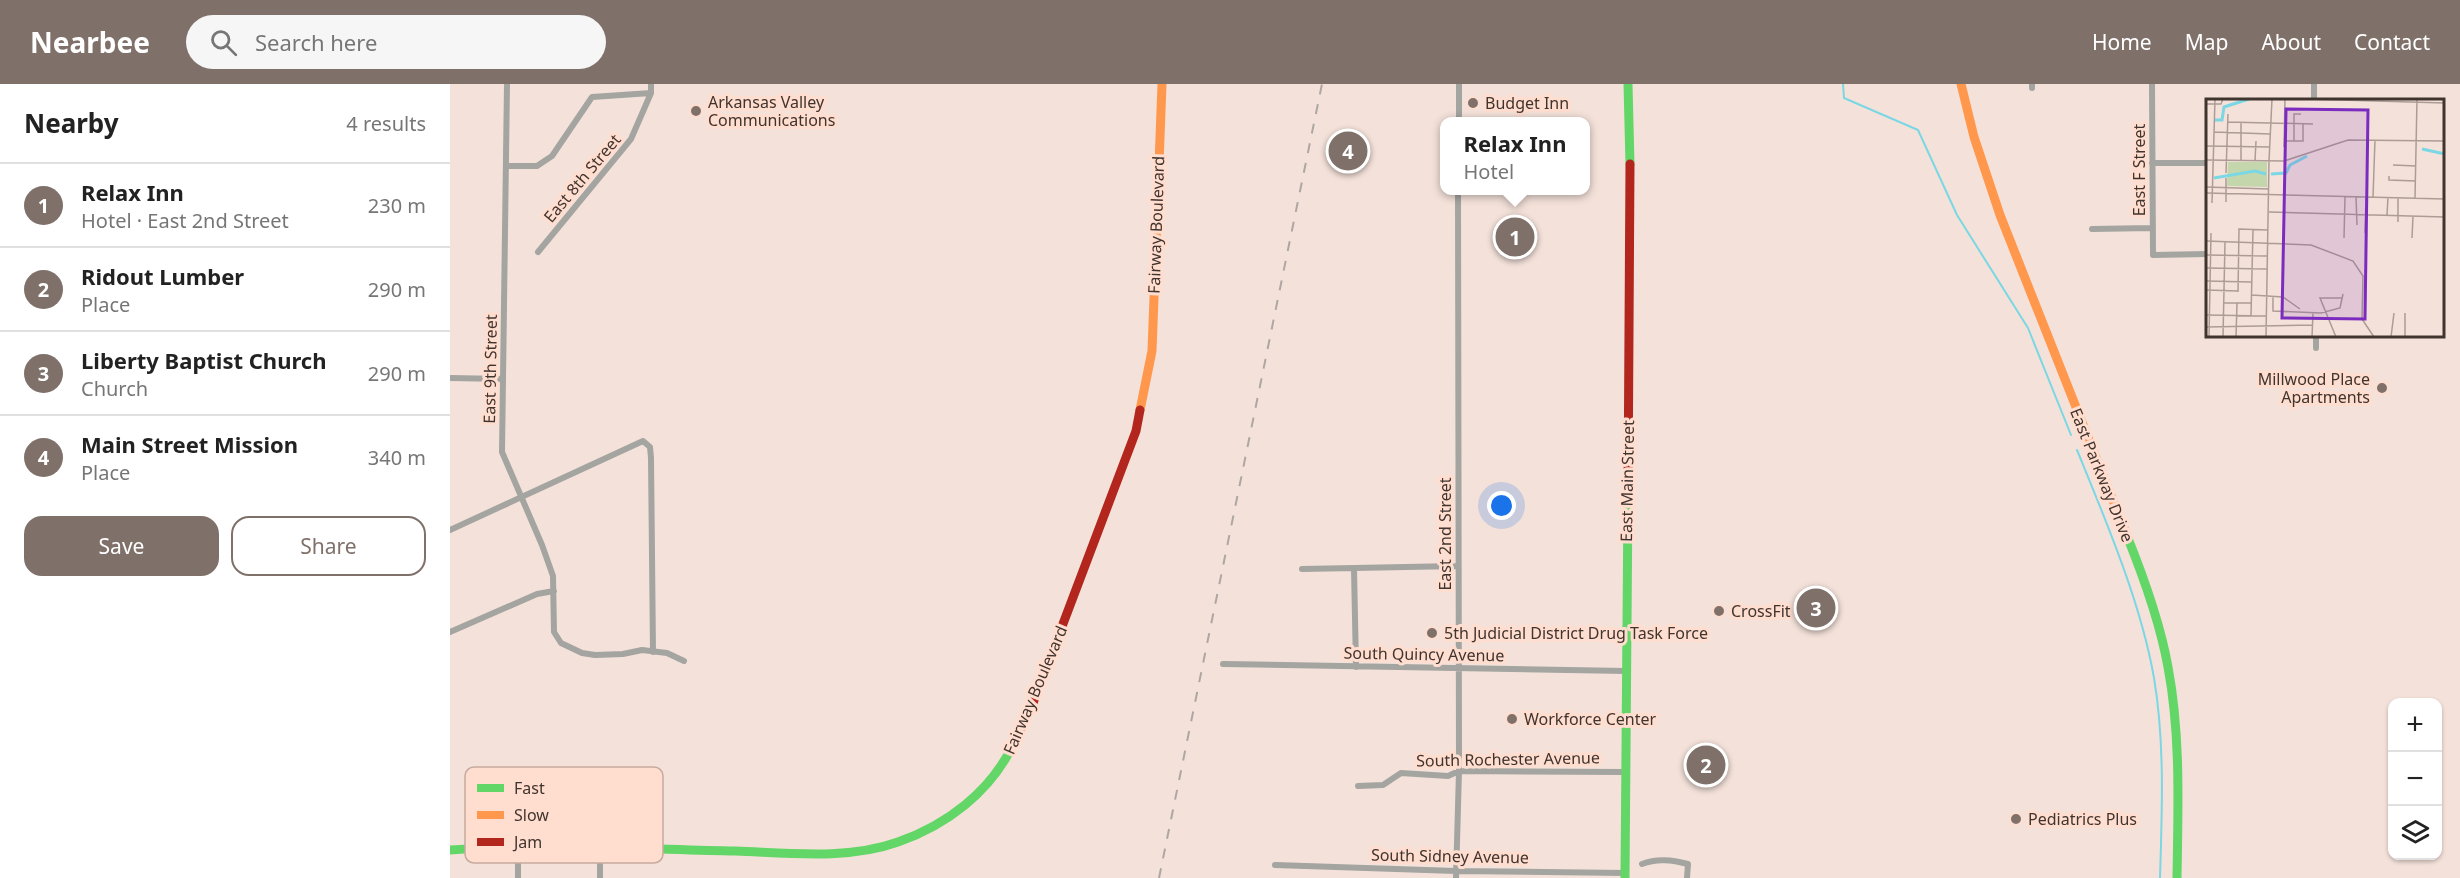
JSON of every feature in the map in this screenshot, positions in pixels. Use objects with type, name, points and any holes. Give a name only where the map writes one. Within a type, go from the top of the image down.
[{"type":"main road","name":"Fairway Boulevard","points":[[663,850],[806,854],[861,851],[898,842],[940,823],[982,792],[1007,758],[1030,711],[1136,431],[1152,351],[1162,84]]},
{"type":"main road","name":"East Main Street","points":[[1625,875],[1630,185],[1628,84]]},
{"type":"main road","name":"East Parkway Drive","points":[[1962,84],[1975,139],[2005,230],[2127,537],[2162,638],[2169,668],[2176,738],[2177,878]]},
{"type":"main road","name":"Fairway Boulevard","points":[[450,850],[465,849]]},
{"type":"street","name":"East 9th Street","points":[[507,84],[502,452],[551,568],[554,591],[554,632],[561,643],[570,649],[595,655],[623,654],[642,650],[653,652]]},
{"type":"street","name":"East 8th Street","points":[[538,252],[631,140],[651,93],[651,84]]},
{"type":"street","points":[[1459,117],[1460,84]]},
{"type":"street","name":"East F Street","points":[[2152,84],[2153,255],[2206,255]]},
{"type":"street","points":[[507,166],[537,166],[552,156],[592,97],[651,93]]},
{"type":"street","points":[[2152,163],[2206,163]]},
{"type":"street","name":"East 2nd Street","points":[[1456,874],[1459,771],[1458,195]]},
{"type":"street","points":[[2092,229],[2152,228]]},
{"type":"street","points":[[2316,338],[2316,348]]},
{"type":"street","points":[[450,378],[503,379]]},
{"type":"street","points":[[450,530],[643,441],[650,447],[653,652],[667,654],[684,661]]},
{"type":"street","points":[[1302,569],[1458,566]]},
{"type":"street","points":[[1354,569],[1356,667]]},
{"type":"street","points":[[450,632],[537,594],[554,591]]},
{"type":"street","name":"South Quincy Avenue","points":[[1223,664],[1626,671]]},
{"type":"street","name":"South Rochester Avenue","points":[[1358,786],[1383,785],[1401,773],[1448,776],[1459,771],[1625,772]]},
{"type":"street","points":[[1642,864],[1652,860],[1669,860],[1688,864],[1688,878]]},
{"type":"street","name":"South Sidney Avenue","points":[[1275,865],[1456,874],[1625,875]]},
{"type":"waterway","points":[[1843,84],[1844,98],[1918,130],[1957,215],[2028,328],[2071,435]]},
{"type":"waterway","points":[[2077,450],[2132,592],[2154,678],[2161,752],[2160,878]]},
{"type":"railway","points":[[1159,878],[1322,84]]},
{"type":"traffic: fast","points":[[1628,84],[1630,164]]},
{"type":"traffic: fast","points":[[1625,878],[1628,496]]},
{"type":"traffic: fast","points":[[2127,536],[2156,617],[2165,650],[2172,693],[2178,772],[2177,878]]},
{"type":"traffic: fast","points":[[663,849],[818,854],[879,848],[916,835],[965,805],[992,778],[1013,745]]},
{"type":"traffic: fast","points":[[450,850],[465,849]]},
{"type":"traffic: slow","points":[[1140,410],[1152,351],[1162,84]]},
{"type":"traffic: slow","points":[[1961,84],[1974,137],[2000,215],[2127,536]]},
{"type":"traffic: jam","points":[[1628,496],[1630,164]]},
{"type":"traffic: jam","points":[[1013,745],[1030,711],[1136,431],[1140,410]]},
{"type":"place","name":"Budget Inn","points":[[1473,103]]},
{"type":"place","name":"Arkansas Valley Communications","points":[[696,111]]},
{"type":"place","name":"Main Street Mission","points":[[1348,151]]},
{"type":"place","name":"Relax Inn","points":[[1515,237]]},
{"type":"place","name":"Millwood Place Apartments","points":[[2382,388]]},
{"type":"place","name":"Liberty Baptist Church","points":[[1816,608]]},
{"type":"place","name":"CrossFit","points":[[1719,611]]},
{"type":"place","name":"5th Judicial District Drug Task Force","points":[[1432,633]]},
{"type":"place","name":"Workforce Center","points":[[1512,719]]},
{"type":"place","name":"Ridout Lumber","points":[[1706,765]]},
{"type":"place","name":"Pediatrics Plus","points":[[2016,819]]}]
